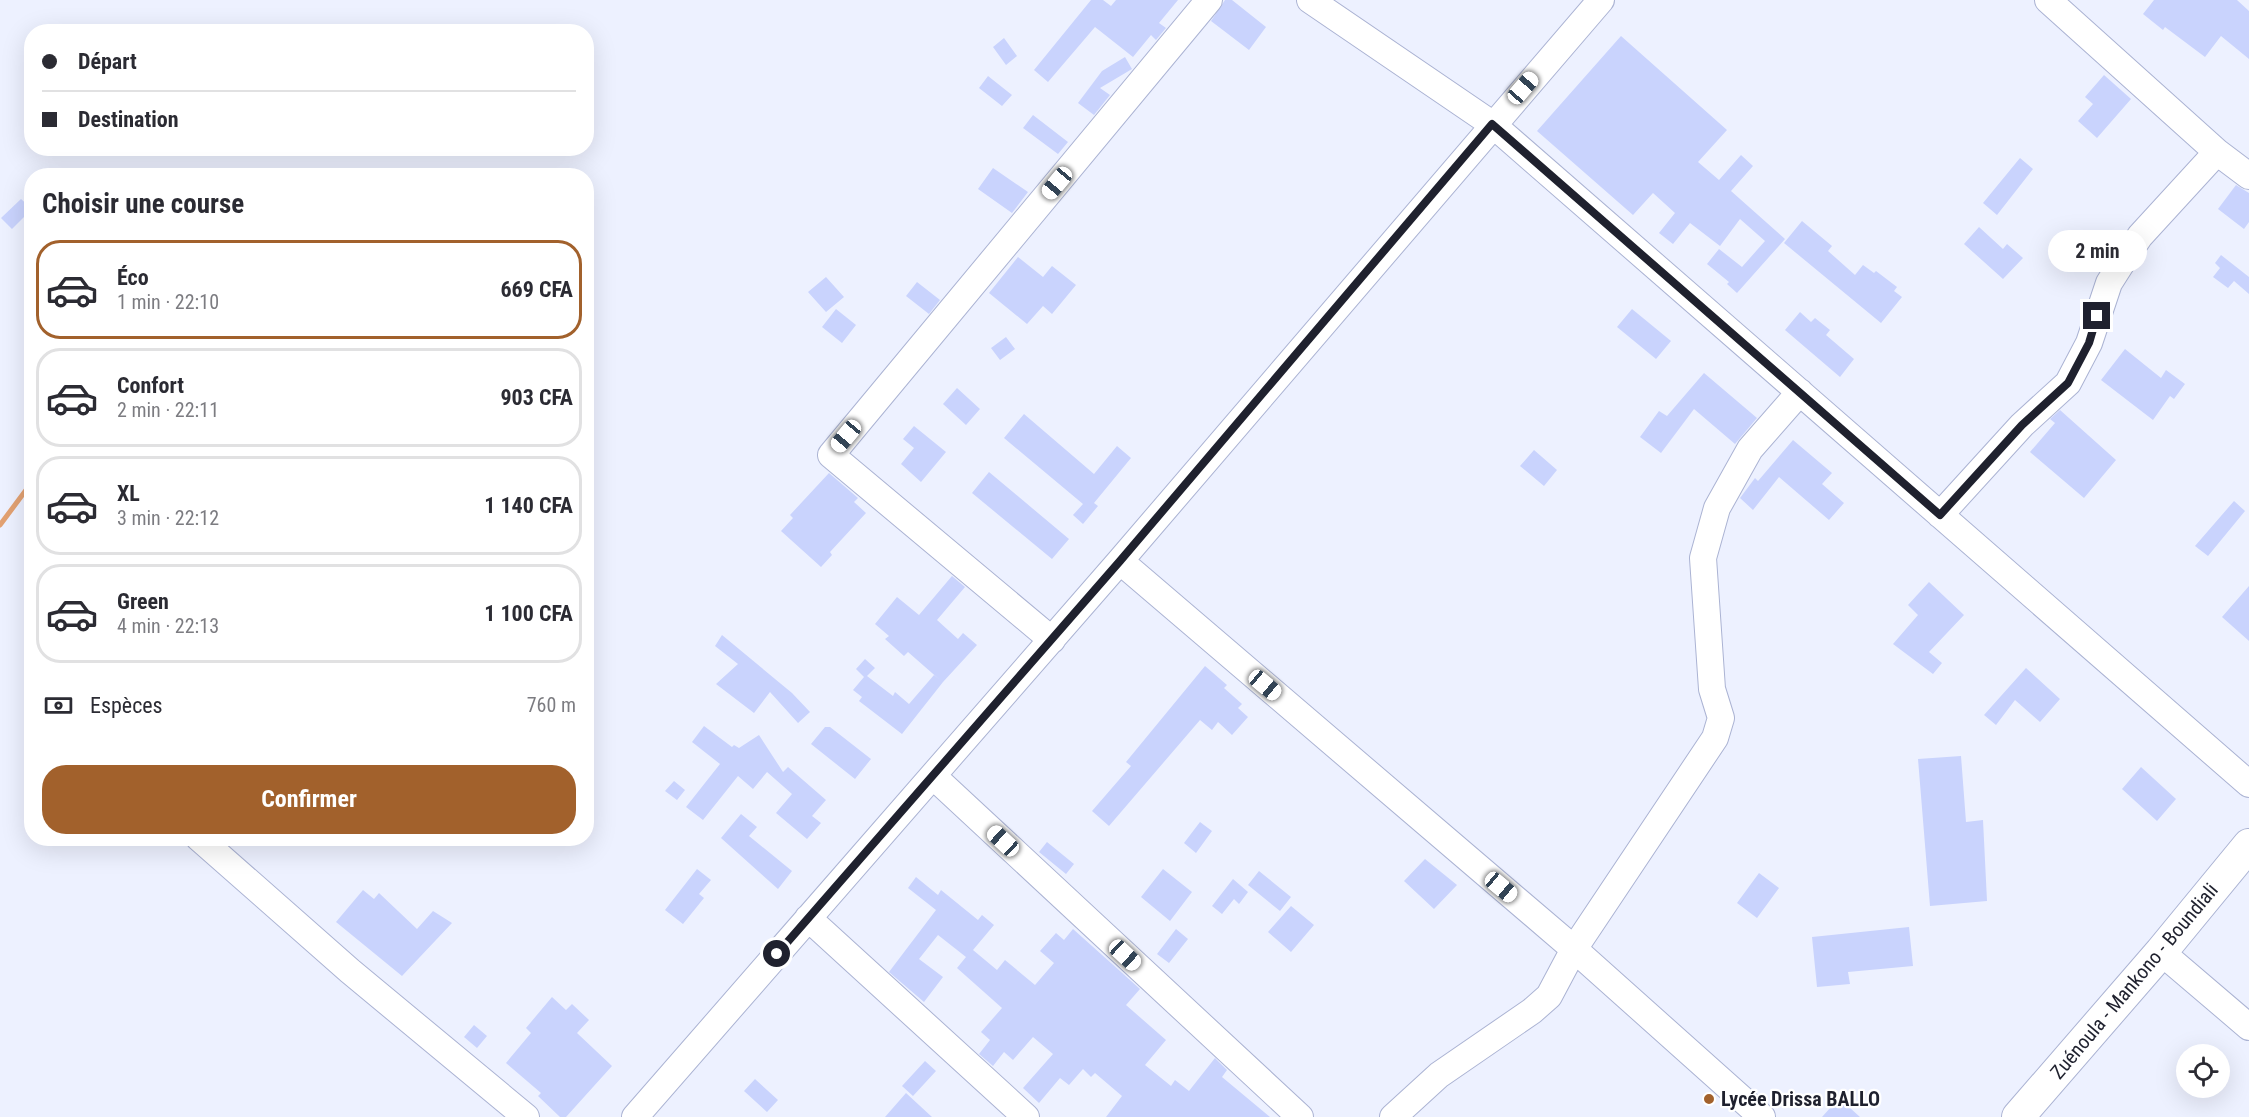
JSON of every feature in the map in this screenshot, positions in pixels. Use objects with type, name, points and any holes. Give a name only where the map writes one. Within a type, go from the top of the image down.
[{"type":"main road","name":"Zuénoula - Mankono - Boundiali","points":[[2018,1117],[2161,952],[2249,844]]},
{"type":"street","points":[[1052,640],[831,455],[1209,0]]},
{"type":"street","points":[[1310,0],[1492,124],[2249,784]]},
{"type":"street","points":[[635,1117],[1052,640],[1600,0]]},
{"type":"street","points":[[2048,0],[2217,152],[2249,176]]},
{"type":"street","points":[[1940,515],[2022,425],[2068,383],[2089,343],[2113,276],[2140,236],[2217,152]]},
{"type":"street","points":[[1393,1117],[1439,1075],[1532,1011],[1549,996],[1574,949],[1715,738],[1720,718],[1712,689],[1703,558],[1718,508],[1750,449],[1800,392]]},
{"type":"street","points":[[1120,561],[1574,949],[1762,1117]]},
{"type":"street","points":[[933,776],[1300,1117]]},
{"type":"street","points":[[208,846],[350,971],[526,1117]]},
{"type":"street","points":[[808,918],[1026,1117]]},
{"type":"street","points":[[2161,952],[2249,1027]]},
{"type":"building","points":[[1091,0],[1103,0],[1111,6],[1116,0],[1178,0],[1159,23],[1166,28],[1156,40],[1151,35],[1133,57],[1095,27],[1048,82],[1034,70]]},
{"type":"building","points":[[1225,0],[1232,0],[1266,27],[1249,50],[1211,21]]},
{"type":"building","points":[[2154,0],[2237,0],[2249,11],[2249,59],[2221,36],[2205,57],[2165,27],[2163,30],[2143,14]]},
{"type":"building","points":[[1621,36],[1727,130],[1698,162],[1719,180],[1741,155],[1753,166],[1731,191],[1785,239],[1737,293],[1727,284],[1729,282],[1707,264],[1719,249],[1742,267],[1765,241],[1740,219],[1720,246],[1690,223],[1673,244],[1659,233],[1675,213],[1653,193],[1633,215],[1537,131]]},
{"type":"building","points":[[1004,38],[1017,56],[1006,65],[993,47]]},
{"type":"building","points":[[1125,57],[1132,69],[1100,88],[1110,95],[1094,115],[1078,103],[1102,71]]},
{"type":"building","points":[[2104,75],[2131,99],[2097,138],[2078,121],[2093,104],[2085,97]]},
{"type":"building","points":[[988,76],[1012,95],[1002,106],[979,88]]},
{"type":"building","points":[[1033,115],[1068,142],[1058,154],[1023,128]]},
{"type":"building","points":[[2020,158],[2033,169],[1997,215],[1983,203]]},
{"type":"building","points":[[993,168],[1028,192],[1012,213],[978,189]]},
{"type":"building","points":[[2236,185],[2249,193],[2249,222],[2244,229],[2218,209]]},
{"type":"building","points":[[21,199],[24,202],[24,217],[12,229],[1,218]]},
{"type":"building","points":[[1802,221],[1832,246],[1828,251],[1855,275],[1863,265],[1874,273],[1876,271],[1897,287],[1894,291],[1902,297],[1881,323],[1784,243]]},
{"type":"building","points":[[1979,227],[2003,249],[2007,244],[2023,258],[2003,279],[1964,244]]},
{"type":"building","points":[[2221,255],[2249,277],[2249,294],[2234,281],[2228,288],[2213,277],[2220,268],[2215,263]]},
{"type":"building","points":[[1018,257],[1043,277],[1052,266],[1076,285],[1052,314],[1043,306],[1027,324],[989,293]]},
{"type":"building","points":[[826,277],[844,297],[826,312],[808,292]]},
{"type":"building","points":[[917,282],[940,300],[929,314],[906,296]]},
{"type":"building","points":[[836,309],[856,325],[842,343],[822,327]]},
{"type":"building","points":[[1632,309],[1671,341],[1656,359],[1617,327]]},
{"type":"building","points":[[1800,312],[1811,322],[1815,318],[1830,330],[1826,335],[1854,359],[1840,377],[1785,330]]},
{"type":"building","points":[[1006,337],[1015,349],[1000,360],[991,348]]},
{"type":"building","points":[[2125,349],[2161,378],[2166,370],[2185,384],[2174,399],[2170,396],[2153,420],[2101,380]]},
{"type":"building","points":[[1704,373],[1757,418],[1735,444],[1694,409],[1661,453],[1640,437],[1659,411],[1667,416]]},
{"type":"building","points":[[957,388],[980,409],[966,425],[943,404]]},
{"type":"building","points":[[2060,410],[2116,460],[2084,498],[2030,452],[2055,423],[2050,419]]},
{"type":"building","points":[[1024,414],[1094,474],[1117,446],[1131,458],[1094,503],[1098,506],[1083,524],[1073,515],[1083,504],[1004,438]]},
{"type":"building","points":[[914,426],[946,452],[921,482],[901,464],[914,448],[903,439]]},
{"type":"building","points":[[1793,440],[1832,473],[1822,484],[1844,503],[1829,520],[1779,477],[1753,510],[1740,498],[1755,478],[1758,481]]},
{"type":"building","points":[[1534,450],[1557,470],[1544,486],[1520,466]]},
{"type":"building","points":[[989,472],[1069,539],[1052,559],[972,493]]},
{"type":"building","points":[[829,473],[858,498],[854,502],[866,513],[830,552],[832,555],[821,567],[781,531],[793,518],[790,515]]},
{"type":"building","points":[[2234,501],[2245,511],[2208,556],[2195,546]]},
{"type":"building","points":[[952,576],[965,587],[937,620],[958,639],[963,633],[977,645],[943,682],[902,734],[859,701],[862,697],[853,690],[864,677],[856,669],[865,659],[875,668],[867,676],[893,696],[895,692],[909,704],[934,675],[940,680],[908,652],[904,656],[885,639],[889,636],[875,624],[897,597],[919,615]]},
{"type":"building","points":[[1929,582],[1964,615],[1929,652],[1942,663],[1933,674],[1893,644],[1918,615],[1908,605]]},
{"type":"building","points":[[2249,586],[2249,641],[2222,617]]},
{"type":"building","points":[[722,635],[792,693],[810,712],[798,723],[770,692],[754,713],[716,684],[738,664],[715,646]]},
{"type":"building","points":[[1205,666],[1227,685],[1224,688],[1242,704],[1238,708],[1248,717],[1232,735],[1218,722],[1212,730],[1200,720],[1109,826],[1092,811],[1131,766],[1126,762]]},
{"type":"building","points":[[2026,668],[2060,699],[2040,722],[2015,700],[1996,725],[1984,715]]},
{"type":"building","points":[[704,726],[732,747],[734,745],[739,748],[759,735],[783,772],[788,767],[826,800],[812,816],[821,823],[807,839],[776,813],[792,794],[767,772],[753,789],[738,776],[703,820],[686,807],[720,764],[692,742]]},
{"type":"building","points":[[825,727],[830,727],[871,759],[855,779],[811,744]]},
{"type":"building","points":[[1961,756],[1966,822],[1983,820],[1987,901],[1930,906],[1918,759]]},
{"type":"building","points":[[2141,767],[2176,799],[2157,821],[2122,789]]},
{"type":"building","points":[[674,781],[685,790],[677,800],[665,791]]},
{"type":"building","points":[[741,814],[757,827],[749,836],[792,871],[778,889],[721,838]]},
{"type":"building","points":[[1200,822],[1212,831],[1196,853],[1184,843]]},
{"type":"building","points":[[1047,842],[1074,864],[1066,874],[1039,852]]},
{"type":"building","points":[[1425,859],[1457,885],[1434,909],[1404,881]]},
{"type":"building","points":[[697,869],[711,880],[699,894],[704,898],[683,924],[665,910]]},
{"type":"building","points":[[1163,869],[1192,892],[1170,921],[1141,897]]},
{"type":"building","points":[[1259,871],[1291,897],[1280,911],[1248,885]]},
{"type":"building","points":[[1759,873],[1779,888],[1757,918],[1737,903]]},
{"type":"building","points":[[916,877],[938,895],[941,890],[978,920],[982,915],[994,925],[973,950],[997,970],[1005,960],[1035,985],[1054,963],[1040,951],[1056,933],[1064,940],[1073,929],[1140,989],[1126,1005],[1166,1040],[1145,1065],[1171,1086],[1175,1080],[1189,1091],[1215,1058],[1227,1070],[1222,1077],[1270,1117],[1106,1117],[1122,1096],[1095,1073],[1091,1077],[1083,1069],[1069,1085],[1060,1078],[1039,1103],[1023,1088],[1053,1054],[1033,1037],[1013,1060],[1004,1052],[993,1066],[979,1054],[990,1040],[981,1032],[1002,1008],[957,968],[966,957],[938,935],[919,959],[943,977],[924,1002],[889,972],[936,910],[908,888]]},
{"type":"building","points":[[1233,879],[1248,892],[1239,904],[1234,899],[1222,914],[1212,906]]},
{"type":"building","points":[[363,890],[374,899],[379,893],[417,929],[433,911],[452,923],[402,976],[336,922]]},
{"type":"building","points":[[1291,906],[1314,925],[1291,952],[1268,932]]},
{"type":"building","points":[[1909,927],[1913,966],[1848,972],[1850,984],[1817,987],[1812,937]]},
{"type":"building","points":[[1176,929],[1188,939],[1169,963],[1157,954]]},
{"type":"building","points":[[552,997],[566,1010],[572,1004],[589,1020],[577,1033],[612,1066],[566,1117],[560,1117],[538,1096],[541,1093],[506,1063],[531,1033],[526,1028]]},
{"type":"building","points":[[474,1025],[487,1036],[477,1048],[464,1037]]},
{"type":"building","points":[[925,1061],[936,1071],[913,1096],[902,1086]]},
{"type":"building","points":[[755,1079],[778,1100],[767,1112],[744,1091]]},
{"type":"building","points":[[906,1093],[932,1117],[885,1117]]},
{"type":"building","points":[[1839,1098],[1860,1117],[1822,1117]]},
{"type":"waterway","points":[[0,525],[24,493]]},
{"type":"place","name":"Lycée Drissa BALLO","points":[[1709,1099]]},
{"type":"route","points":[[777,954],[1120,561],[1492,124],[1940,515],[2022,425],[2051,396],[2068,383],[2089,343],[2097,316]]}]
